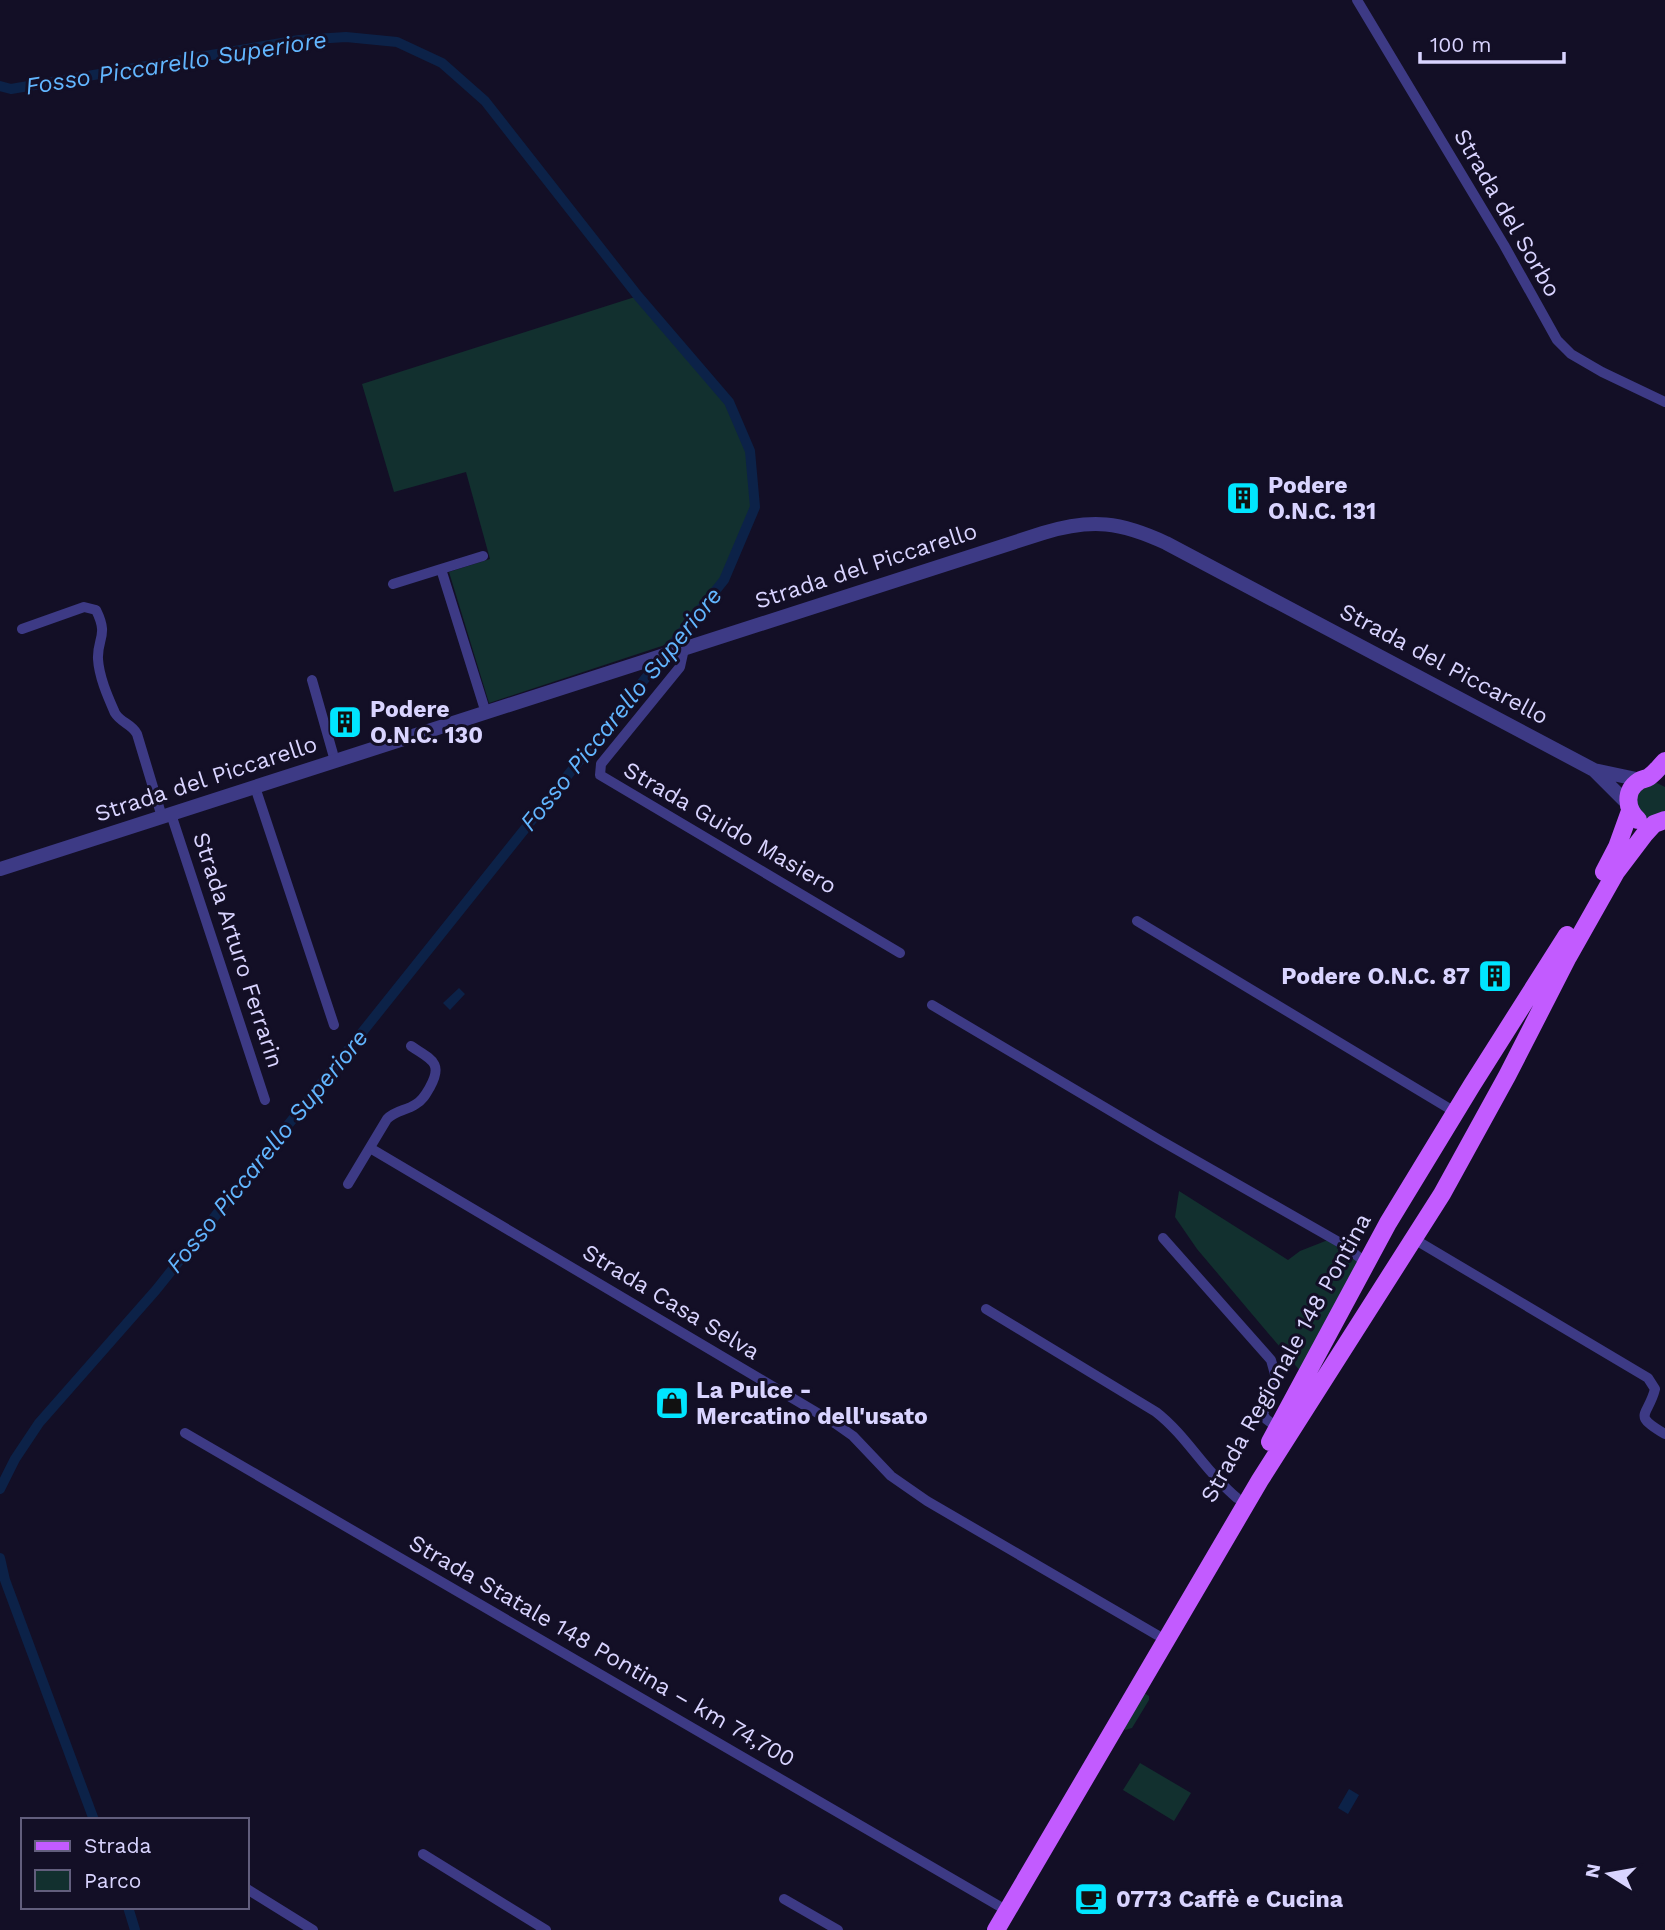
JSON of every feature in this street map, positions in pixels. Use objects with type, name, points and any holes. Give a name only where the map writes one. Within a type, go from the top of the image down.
[{"type":"main road","name":"Strada Regionale 148 Pontina","points":[[985,1930],[1278,1428],[1366,1263],[1455,1112],[1603,875],[1619,843],[1631,790],[1652,780],[1665,761]]},
{"type":"main road","name":"Strada Regionale 148 Pontina","points":[[1629,807],[1640,822],[1661,823]]},
{"type":"main road","name":"Strada Regionale 148 Pontina","points":[[996,1930],[1260,1480],[1414,1239],[1467,1149],[1616,872],[1631,851],[1661,823]]},
{"type":"street","name":"Strada del Sorbo","points":[[1357,0],[1504,245],[1557,340],[1571,354],[1602,372],[1665,401]]},
{"type":"street","name":"Strada del Piccarello","points":[[0,869],[1043,533],[1080,524],[1106,523],[1134,529],[1174,547],[1594,770],[1652,780]]},
{"type":"street","points":[[393,584],[483,556]]},
{"type":"street","points":[[441,569],[486,713]]},
{"type":"street","name":"Strada Arturo Ferrarin","points":[[22,629],[84,607],[96,610],[103,633],[98,653],[99,667],[116,716],[133,727],[137,734],[265,1100]]},
{"type":"street","name":"Strada Guido Masiero","points":[[684,649],[680,667],[601,764],[600,775],[900,953]]},
{"type":"street","points":[[312,680],[335,761]]},
{"type":"street","name":"Strada del Piccarello","points":[[1594,770],[1629,807]]},
{"type":"street","points":[[255,787],[334,1025]]},
{"type":"street","points":[[1137,921],[1455,1112]]},
{"type":"street","points":[[932,1005],[1344,1245],[1366,1263]]},
{"type":"street","points":[[348,1184],[389,1116],[417,1104],[435,1078],[437,1070],[434,1063],[411,1046]]},
{"type":"street","name":"Strada Casa Selva","points":[[370,1147],[836,1424],[853,1436],[891,1476],[927,1502],[1157,1635]]},
{"type":"street","points":[[1163,1238],[1271,1360],[1276,1378],[1263,1414],[1278,1428]]},
{"type":"street","points":[[1414,1239],[1648,1378],[1655,1389],[1644,1411],[1644,1417],[1648,1423],[1665,1434]]},
{"type":"street","points":[[986,1309],[1156,1412],[1217,1480],[1237,1498]]},
{"type":"street","name":"Strada Statale 148 Pontina – km 74,700","points":[[185,1433],[999,1906]]},
{"type":"street","points":[[423,1854],[545,1930]]},
{"type":"street","points":[[248,1890],[313,1930]]},
{"type":"street","points":[[784,1899],[838,1930]]},
{"type":"green space","points":[[638,296],[729,402],[750,451],[755,507],[724,580],[677,641],[489,703],[449,572],[490,559],[466,472],[394,492],[362,384]]},
{"type":"green space","points":[[1655,782],[1665,787],[1665,815],[1646,819],[1639,816],[1635,792]]},
{"type":"green space","points":[[1179,1191],[1288,1260],[1300,1251],[1328,1240],[1358,1261],[1301,1372],[1197,1249],[1175,1217]]},
{"type":"green space","points":[[1144,1693],[1149,1696],[1149,1700],[1132,1728],[1125,1730],[1124,1728]]},
{"type":"green space","points":[[1140,1763],[1191,1793],[1174,1821],[1123,1790]]},
{"type":"water","points":[[459,988],[465,994],[450,1010],[443,1003]]},
{"type":"water","points":[[1349,1789],[1359,1795],[1348,1814],[1338,1808]]},
{"type":"waterway","name":"Fosso Piccarello Superiore","points":[[0,86],[11,89],[299,40],[346,37],[397,42],[442,63],[485,101],[638,296],[729,402],[750,451],[755,507],[724,580],[156,1290],[39,1423],[15,1459],[0,1489]]},
{"type":"waterway","name":"Fosso Piccarello Superiore","points":[[0,1558],[5,1580],[93,1818]]},
{"type":"waterway","name":"Fosso Piccarello Superiore","points":[[129,1909],[135,1930]]},
{"type":"place","name":"Podere O.N.C. 131","points":[[1243,498]]},
{"type":"place","name":"Podere O.N.C. 130","points":[[345,722]]},
{"type":"place","name":"Podere O.N.C. 87","points":[[1495,976]]},
{"type":"place","name":"La Pulce - Mercatino dell'usato","points":[[672,1403]]},
{"type":"place","name":"0773 Caffè e Cucina","points":[[1091,1899]]}]
